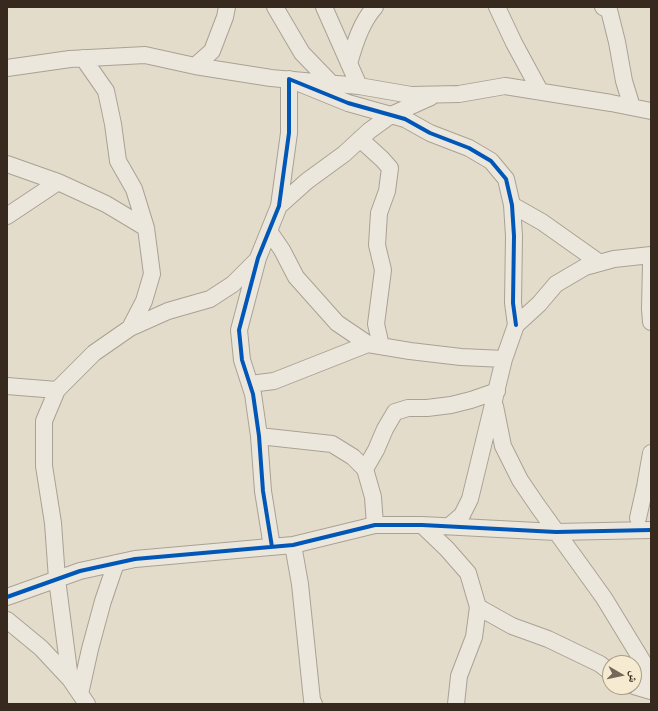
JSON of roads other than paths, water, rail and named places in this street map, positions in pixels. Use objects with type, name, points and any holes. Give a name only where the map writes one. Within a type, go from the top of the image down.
[{"type":"street","points":[[195,66],[212,51],[225,17],[227,7]]},
{"type":"street","points":[[275,7],[302,53],[331,83]]},
{"type":"street","points":[[324,7],[359,86]]},
{"type":"street","points":[[349,64],[355,44],[368,14],[375,7]]},
{"type":"street","points":[[497,7],[514,43],[540,91]]},
{"type":"street","points":[[607,8],[617,42],[624,81],[632,107]]},
{"type":"street","points":[[7,68],[70,59],[145,55],[195,66],[271,78],[359,86],[412,95],[459,94],[505,86],[651,111]]},
{"type":"street","points":[[83,58],[106,91],[113,124],[118,161],[134,190],[146,228],[152,274],[144,301],[130,328]]},
{"type":"street","points":[[289,79],[348,103],[406,119],[430,133],[469,148],[491,161],[506,179],[512,205],[514,236],[513,303],[516,325],[504,359],[470,500],[462,515],[450,526]]},
{"type":"street","points":[[272,547],[263,491],[259,436],[253,394],[242,360],[239,330],[258,258],[279,206],[289,133],[289,79]]},
{"type":"street","points":[[279,206],[307,182],[344,154],[369,131],[391,115],[438,94]]},
{"type":"street","points":[[360,139],[382,158],[390,168],[387,191],[379,213],[377,245],[383,270],[376,324],[375,345]]},
{"type":"street","points":[[7,164],[58,182],[106,204],[146,228]]},
{"type":"street","points":[[7,216],[58,182]]},
{"type":"street","points":[[512,205],[542,222],[600,262]]},
{"type":"street","points":[[269,231],[282,250],[296,277],[337,323],[375,345],[461,357],[504,359]]},
{"type":"street","points":[[516,325],[539,304],[556,284],[585,267],[614,259],[651,255]]},
{"type":"street","points":[[70,679],[57,579],[53,523],[44,466],[44,421],[57,390],[94,353],[130,328],[168,311],[210,299],[233,284],[258,258]]},
{"type":"street","points":[[651,264],[651,322]]},
{"type":"street","points":[[250,384],[274,381],[375,345]]},
{"type":"street","points":[[7,386],[57,390]]},
{"type":"street","points":[[365,469],[395,412],[408,408],[428,408],[450,405],[496,396]]},
{"type":"street","points":[[496,396],[503,446],[520,480],[604,598],[643,662],[651,682]]},
{"type":"street","points":[[259,436],[332,444],[353,457],[365,469],[373,497],[375,525]]},
{"type":"street","points":[[608,531],[644,515],[645,487],[651,453]]},
{"type":"street","points":[[7,597],[80,571],[135,558],[293,545],[375,525],[450,526],[556,532],[651,530]]},
{"type":"street","points":[[422,525],[447,549],[468,573],[478,607],[474,637],[459,676],[456,704]]},
{"type":"street","points":[[293,545],[300,584],[314,704]]},
{"type":"street","points":[[84,699],[90,649],[116,563]]},
{"type":"street","points":[[478,607],[512,626],[548,639],[602,666]]},
{"type":"street","points":[[7,620],[41,648],[70,679],[84,699]]},
{"type":"street","points":[[644,704],[651,696]]}]
